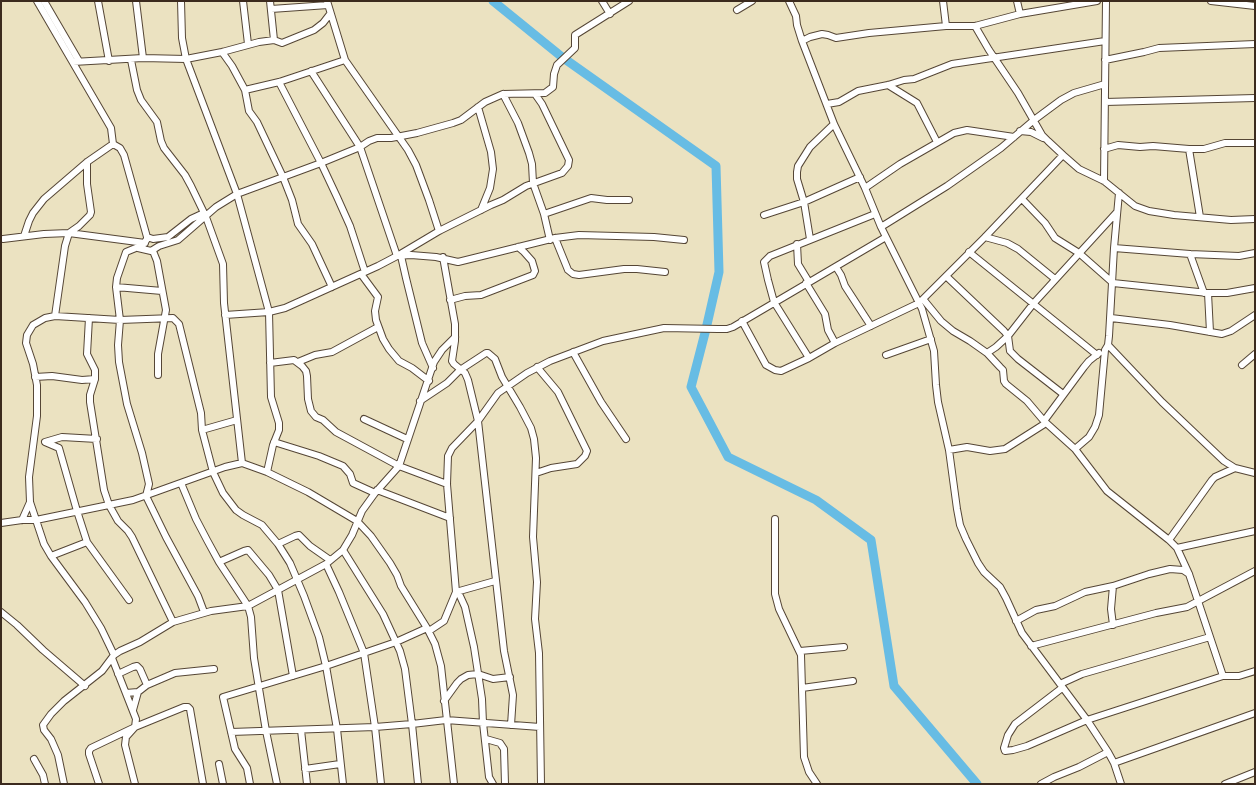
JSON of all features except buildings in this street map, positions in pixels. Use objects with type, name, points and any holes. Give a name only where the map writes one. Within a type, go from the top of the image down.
[{"type":"street","points":[[37,1],[76,62]]},
{"type":"street","points":[[44,1],[111,128],[113,144]]},
{"type":"street","points":[[98,1],[109,60]]},
{"type":"street","points":[[136,1],[143,58]]},
{"type":"street","points":[[181,1],[182,38],[186,59],[237,194],[269,312],[271,397],[279,423],[279,434],[274,442],[267,472]]},
{"type":"street","points":[[243,1],[248,44]]},
{"type":"street","points":[[270,1],[274,40]]},
{"type":"street","points":[[602,1],[610,14]]},
{"type":"street","points":[[204,612],[198,596],[146,496],[149,484],[142,453],[127,404],[119,362],[118,346],[120,320],[116,278],[126,252],[138,248],[153,251],[159,246],[178,240],[205,215],[237,194],[321,163],[360,147],[373,139],[425,131],[453,123],[461,120],[492,98],[503,94],[545,93],[553,87],[554,74],[557,65],[574,48],[575,35],[629,1]]},
{"type":"street","points":[[737,10],[752,1]]},
{"type":"street","points":[[789,1],[796,16],[802,41],[834,124],[860,177],[886,237],[921,301],[934,351],[938,402],[949,450],[960,525],[978,563],[984,572],[1000,587],[1016,621],[1031,646],[1087,720],[1108,752],[1114,763],[1121,784]]},
{"type":"street","points":[[943,1],[946,26]]},
{"type":"street","points":[[1017,1],[1020,14]]},
{"type":"street","points":[[802,41],[822,34],[836,38],[869,33],[946,26],[976,26],[1020,14],[1097,1]]},
{"type":"street","points":[[1104,181],[1106,1]]},
{"type":"street","points":[[1211,1],[1244,3],[1255,6]]},
{"type":"street","points":[[271,9],[328,3],[344,60],[408,150],[416,165],[439,231]]},
{"type":"street","points":[[76,62],[131,60],[143,58],[186,59],[222,52],[248,44],[274,40],[282,43],[314,30],[323,23],[330,14]]},
{"type":"street","points":[[976,26],[1048,142]]},
{"type":"street","points":[[827,104],[839,102],[858,91],[914,79],[952,64],[1105,41]]},
{"type":"street","points":[[1105,60],[1159,48],[1255,44]]},
{"type":"street","points":[[222,52],[237,74],[245,90],[249,110],[257,122],[283,177],[292,200],[298,224],[312,244],[332,287]]},
{"type":"street","points":[[131,60],[137,90],[144,106],[155,118],[161,141],[168,153],[185,175],[205,215],[223,264],[225,315],[242,463]]},
{"type":"street","points":[[245,90],[279,82],[344,60]]},
{"type":"street","points":[[311,71],[360,147],[399,256],[422,343],[433,368]]},
{"type":"street","points":[[279,82],[321,163],[350,226],[363,273],[378,297],[375,312],[378,327],[383,339],[395,357],[429,381]]},
{"type":"street","points":[[881,226],[947,186],[1014,137],[1061,100],[1074,93],[1105,84]]},
{"type":"street","points":[[888,85],[917,104],[937,142]]},
{"type":"street","points":[[542,104],[545,93]]},
{"type":"street","points":[[503,94],[518,122],[532,164],[533,183],[552,239],[568,270],[573,274],[579,275],[624,269],[665,272]]},
{"type":"street","points":[[225,315],[269,312],[285,308],[399,256],[439,231],[503,200],[520,189],[533,183],[557,176],[566,170],[569,164],[568,160],[542,104],[535,94]]},
{"type":"street","points":[[1105,102],[1255,98]]},
{"type":"street","points":[[478,107],[491,152],[493,169],[490,188],[481,210]]},
{"type":"street","points":[[810,239],[804,202],[796,175],[798,166],[815,141],[834,124]]},
{"type":"street","points":[[865,188],[900,164],[954,133],[967,130],[1014,137]]},
{"type":"street","points":[[1020,132],[1031,132],[1038,134],[1085,172],[1104,181],[1135,206],[1149,211],[1200,217],[1239,220],[1255,219]]},
{"type":"street","points":[[1104,148],[1118,145],[1204,149],[1225,143],[1255,143]]},
{"type":"street","points":[[24,236],[29,221],[38,206],[57,187],[87,162],[113,144]]},
{"type":"street","points":[[113,144],[120,148],[124,155],[146,240]]},
{"type":"street","points":[[1188,149],[1200,217]]},
{"type":"street","points":[[742,322],[766,365],[775,370],[782,371],[921,301],[1022,199],[1063,155]]},
{"type":"street","points":[[55,316],[65,246],[69,233],[82,223],[91,212],[87,184],[87,162]]},
{"type":"street","points":[[764,215],[804,202],[860,177]]},
{"type":"street","points":[[1075,450],[1089,436],[1099,415],[1106,348],[1111,318],[1118,193]]},
{"type":"street","points":[[544,214],[591,198],[628,200]]},
{"type":"street","points":[[1022,199],[1045,223],[1055,238],[1079,253],[1113,283],[1206,293],[1226,293],[1255,288]]},
{"type":"street","points":[[987,353],[1008,336],[1033,304],[1117,212]]},
{"type":"street","points":[[809,358],[774,302],[764,262],[770,256],[797,244],[875,214]]},
{"type":"street","points":[[3,239],[48,233],[69,233],[146,240],[168,237],[191,219],[205,215]]},
{"type":"street","points":[[399,256],[421,255],[458,262],[552,239],[579,235],[613,235],[684,240]]},
{"type":"street","points":[[250,784],[247,768],[235,749],[223,697],[326,666],[396,642],[444,621],[456,592],[447,484],[448,456],[457,442],[478,421],[498,392],[537,367],[603,341],[664,328],[726,329],[733,327],[886,237]]},
{"type":"street","points":[[985,237],[1008,243],[1018,249],[1055,279]]},
{"type":"street","points":[[138,248],[146,240]]},
{"type":"street","points":[[797,244],[798,264],[825,314],[828,330],[835,343]]},
{"type":"street","points":[[450,300],[465,296],[481,296],[534,275],[535,271],[532,261],[518,247]]},
{"type":"street","points":[[1114,248],[1239,256],[1255,253]]},
{"type":"street","points":[[153,251],[157,261],[166,310],[158,354],[158,375]]},
{"type":"street","points":[[970,252],[1097,355]]},
{"type":"street","points":[[1190,254],[1206,293],[1210,332]]},
{"type":"street","points":[[443,258],[455,324],[452,361],[465,373],[478,421],[495,581],[504,651],[513,695],[512,725]]},
{"type":"street","points":[[836,267],[845,286],[870,326]]},
{"type":"street","points":[[946,276],[1000,326],[1008,336],[1010,350],[1022,363],[1063,394]]},
{"type":"street","points":[[116,287],[162,291]]},
{"type":"street","points":[[921,301],[953,331],[987,353],[1003,370],[1004,381],[1006,384],[1027,401],[1045,422],[1075,450],[1107,491],[1177,548],[1189,574],[1223,676]]},
{"type":"street","points":[[1111,318],[1170,324],[1222,334],[1255,315]]},
{"type":"street","points":[[135,784],[124,745],[126,737],[135,727],[136,719],[133,710],[101,628],[85,602],[51,556],[44,544],[30,502],[29,477],[37,409],[36,377],[33,364],[26,347],[27,335],[30,329],[39,321],[55,316],[120,320],[173,318],[176,320],[182,331],[201,413],[202,430],[212,472],[223,493],[233,507],[243,515],[262,525],[278,544],[290,562],[319,637],[326,666],[337,729],[343,784]]},
{"type":"street","points":[[89,318],[87,354],[95,368],[95,379],[90,395],[90,402],[104,490],[109,505],[118,521],[132,537],[173,622]]},
{"type":"street","points":[[270,363],[288,360],[298,362],[315,355],[332,352],[378,327]]},
{"type":"street","points":[[64,784],[58,755],[51,739],[44,730],[43,725],[60,705],[102,672],[113,657],[120,651],[140,642],[173,622],[204,612],[248,606],[328,562],[343,550],[352,535],[362,511],[376,491],[399,466],[420,401],[429,381],[434,362],[442,350],[455,337]]},
{"type":"street","points":[[886,355],[931,339]]},
{"type":"street","points":[[996,347],[1010,350]]},
{"type":"street","points":[[949,450],[967,447],[990,451],[1005,449],[1045,422],[1063,394],[1084,367],[1106,348]]},
{"type":"street","points":[[1106,348],[1224,461],[1235,468],[1255,473]]},
{"type":"street","points":[[573,352],[601,402],[626,439]]},
{"type":"street","points":[[420,401],[447,383],[460,370],[488,353],[495,359],[507,386],[520,407],[534,439],[536,449],[536,473],[533,537],[537,582],[535,619],[539,653],[541,784]]},
{"type":"street","points":[[1242,364],[1255,354]]},
{"type":"street","points":[[298,362],[306,371],[309,407],[313,414],[323,420],[336,432],[399,466],[447,484]]},
{"type":"street","points":[[536,473],[551,468],[577,464],[586,456],[587,451],[558,392],[537,367]]},
{"type":"street","points":[[36,377],[52,376],[82,380],[95,379]]},
{"type":"street","points":[[364,419],[407,439]]},
{"type":"street","points":[[202,430],[237,420]]},
{"type":"street","points":[[45,442],[62,437],[97,439]]},
{"type":"street","points":[[34,441],[45,442],[59,448],[87,542],[129,600]]},
{"type":"street","points":[[274,442],[319,456],[343,466],[350,474],[353,483],[450,518]]},
{"type":"street","points":[[1,523],[36,520],[121,503],[146,496],[233,464],[242,463],[267,472],[308,492],[357,521],[371,536],[390,563],[401,586],[428,629],[439,655],[443,678],[444,701],[454,784]]},
{"type":"street","points":[[1169,540],[1212,480],[1215,477],[1235,468]]},
{"type":"street","points":[[181,483],[196,519],[219,562],[248,606],[251,617],[252,643],[266,731],[277,784]]},
{"type":"street","points":[[22,520],[30,502]]},
{"type":"street","points":[[775,520],[775,594],[777,603],[800,651],[804,757],[809,772],[818,784]]},
{"type":"street","points":[[1177,548],[1255,531]]},
{"type":"street","points":[[278,544],[299,535],[328,562],[364,652],[375,727],[381,784]]},
{"type":"street","points":[[51,556],[87,542]]},
{"type":"street","points":[[219,562],[248,550],[267,571],[278,590],[293,676]]},
{"type":"street","points":[[343,550],[379,608],[396,642],[405,669],[418,784]]},
{"type":"street","points":[[1016,621],[1036,610],[1055,606],[1085,592],[1113,586],[1149,574],[1170,569],[1183,570],[1189,574]]},
{"type":"street","points":[[1031,646],[1187,607],[1255,571]]},
{"type":"street","points":[[456,592],[495,581]]},
{"type":"street","points":[[1113,586],[1111,609],[1113,625]]},
{"type":"street","points":[[456,592],[460,596],[465,607],[478,674],[482,699],[489,778],[493,784]]},
{"type":"street","points":[[1,612],[17,625],[42,650],[85,686]]},
{"type":"street","points":[[1210,637],[1082,674],[1061,686],[1015,724],[1008,735],[1004,748],[1005,751],[1027,746],[1087,720],[1223,676],[1239,676],[1255,671]]},
{"type":"street","points":[[800,651],[844,647]]},
{"type":"street","points":[[118,674],[137,666],[140,669],[147,685]]},
{"type":"street","points":[[126,693],[138,692],[147,685],[175,672],[214,669]]},
{"type":"street","points":[[444,701],[461,679],[468,675],[478,674],[493,679],[510,678]]},
{"type":"street","points":[[802,688],[852,681]]},
{"type":"street","points":[[133,710],[138,692]]},
{"type":"street","points":[[99,784],[89,750],[135,727],[184,707],[188,707],[190,709],[202,784]]},
{"type":"street","points":[[1114,763],[1255,713]]},
{"type":"street","points":[[231,732],[375,727],[446,720],[540,727]]},
{"type":"street","points":[[301,730],[307,784]]},
{"type":"street","points":[[486,739],[500,743],[504,749],[505,784]]},
{"type":"street","points":[[1041,784],[1108,752]]},
{"type":"street","points":[[34,759],[43,775],[45,784]]},
{"type":"street","points":[[219,764],[223,784]]},
{"type":"street","points":[[305,770],[340,764]]},
{"type":"street","points":[[1225,784],[1233,783],[1255,772]]},
{"type":"waterway","points":[[493,1],[562,57],[716,166],[719,272],[691,387],[728,457],[816,500],[871,540],[894,686],[977,784]]}]
